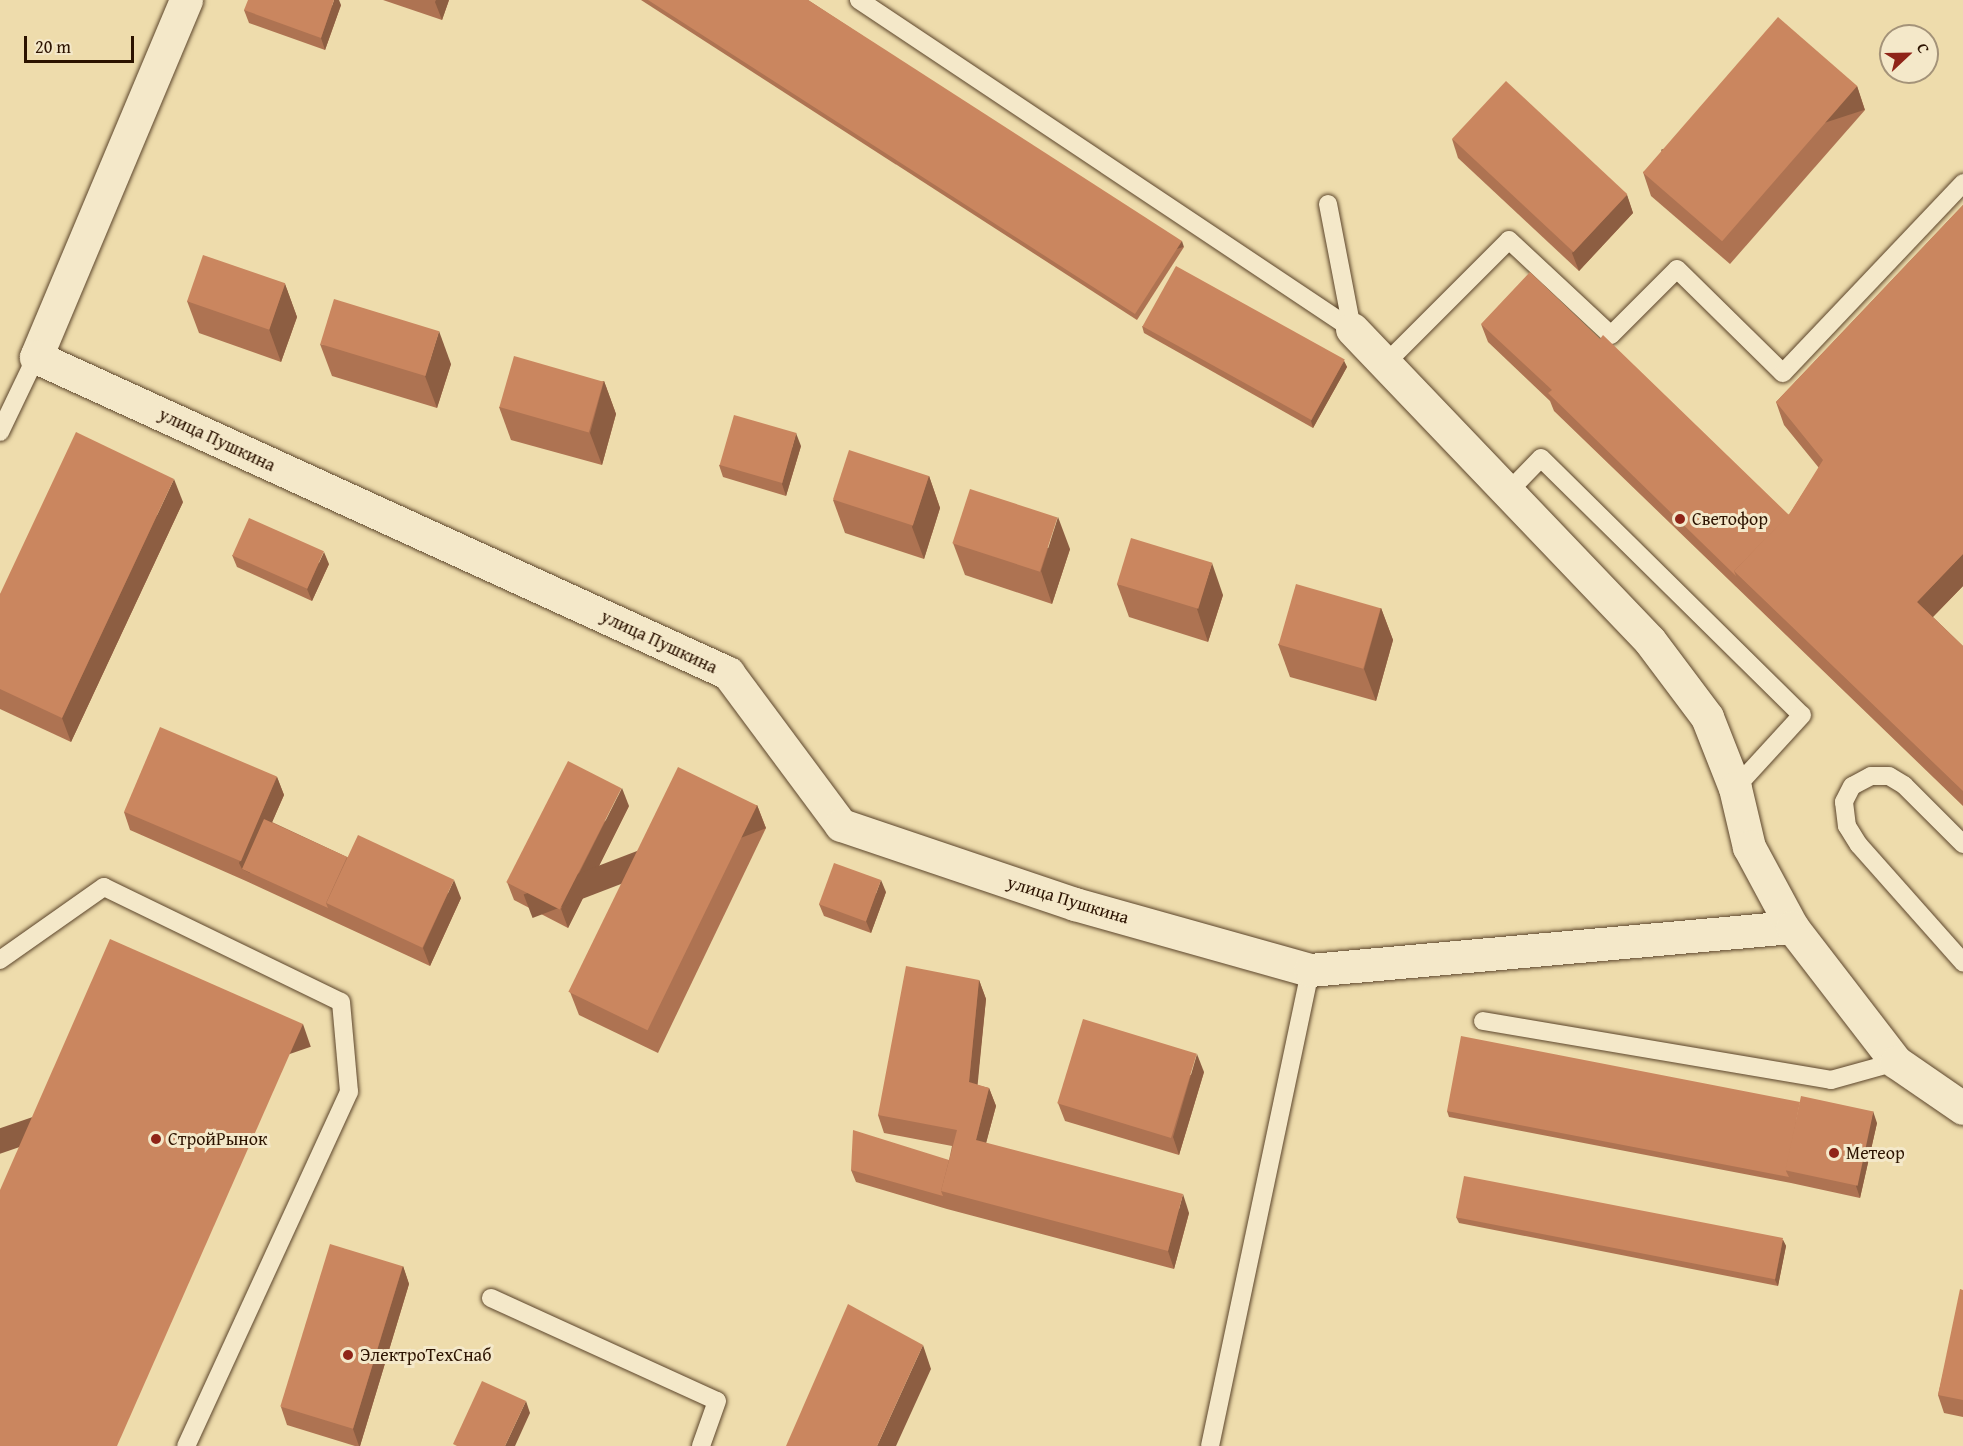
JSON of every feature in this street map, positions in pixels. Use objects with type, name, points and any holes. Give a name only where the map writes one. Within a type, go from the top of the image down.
[{"type":"street","points":[[36,357],[186,0]]},
{"type":"street","points":[[1352,329],[1650,641],[1707,717],[1735,788],[1749,847],[1792,927],[1896,1062],[1963,1108]]},
{"type":"street","name":"улица Пушкина","points":[[36,357],[728,673],[841,825],[1076,904],[1310,970]]},
{"type":"street","points":[[1310,970],[1792,927]]},
{"type":"lane","points":[[859,0],[1352,329]]},
{"type":"lane","points":[[1385,364],[1509,240],[1611,335],[1677,269],[1783,373],[1963,183]]},
{"type":"lane","points":[[1328,204],[1352,329]]},
{"type":"lane","points":[[0,432],[36,357]]},
{"type":"lane","points":[[1508,492],[1540,458],[1802,715],[1735,788]]},
{"type":"lane","points":[[1963,844],[1904,785],[1889,776],[1871,776],[1852,786],[1844,802],[1847,826],[1859,845],[1963,962]]},
{"type":"lane","points":[[0,960],[104,887],[341,1002],[349,1092],[186,1446]]},
{"type":"lane","points":[[1210,1446],[1310,970]]},
{"type":"lane","points":[[1484,1021],[1831,1080],[1896,1062]]},
{"type":"lane","points":[[491,1298],[717,1401],[701,1446]]},
{"type":"building","points":[[248,0],[334,0],[321,38],[244,10]]},
{"type":"building","points":[[648,0],[808,0],[1182,241],[1135,314]]},
{"type":"building","points":[[1778,17],[1857,86],[1722,241],[1643,172]]},
{"type":"building","points":[[1506,81],[1627,194],[1574,252],[1452,139]]},
{"type":"building","points":[[1963,205],[1963,554],[1917,602],[1963,646],[1963,791],[1734,571],[1790,513],[1823,460],[1776,402]]},
{"type":"building","points":[[203,255],[285,283],[269,330],[187,301]]},
{"type":"building","points":[[1176,266],[1345,360],[1311,420],[1143,326]]},
{"type":"building","points":[[1530,272],[1600,339],[1603,335],[1789,515],[1734,571],[1736,576],[1548,393],[1552,390],[1481,324]]},
{"type":"building","points":[[334,299],[439,331],[425,376],[320,344]]},
{"type":"building","points":[[514,356],[603,382],[589,433],[499,407]]},
{"type":"building","points":[[734,415],[796,433],[782,483],[720,465]]},
{"type":"building","points":[[76,432],[174,479],[62,718],[0,689],[0,594]]},
{"type":"building","points":[[849,450],[929,476],[913,525],[833,499]]},
{"type":"building","points":[[970,489],[1057,517],[1040,572],[952,543]]},
{"type":"building","points":[[249,518],[324,551],[307,589],[232,555]]},
{"type":"building","points":[[1131,538],[1212,563],[1198,609],[1117,584]]},
{"type":"building","points":[[1296,584],[1381,608],[1363,669],[1279,645]]},
{"type":"building","points":[[160,727],[277,777],[241,861],[124,812]]},
{"type":"building","points":[[568,761],[621,788],[560,909],[506,882]]},
{"type":"building","points":[[678,767],[757,806],[648,1030],[568,992]]},
{"type":"building","points":[[264,819],[347,857],[326,903],[328,908],[242,869]]},
{"type":"building","points":[[358,835],[454,880],[422,948],[326,903]]},
{"type":"building","points":[[834,863],[881,880],[866,921],[819,904]]},
{"type":"building","name":"СтройРынок","points":[[110,939],[303,1024],[117,1446],[0,1446],[0,1190]]},
{"type":"building","points":[[906,966],[979,980],[969,1082],[989,1088],[976,1140],[1183,1194],[1168,1251],[941,1191],[957,1130],[878,1115]]},
{"type":"building","points":[[1083,1019],[1197,1054],[1171,1138],[1057,1103]]},
{"type":"building","points":[[1461,1036],[1800,1102],[1786,1171],[1789,1177],[1447,1111]]},
{"type":"building","name":"Метеор","points":[[1801,1096],[1873,1111],[1858,1186],[1785,1170]]},
{"type":"building","points":[[853,1130],[949,1160],[941,1191],[943,1196],[851,1170]]},
{"type":"building","points":[[1464,1176],[1783,1238],[1775,1279],[1456,1217]]},
{"type":"building","name":"ЭлектроТехСнаб","points":[[330,1244],[403,1266],[353,1429],[280,1407]]},
{"type":"building","points":[[1960,1289],[1963,1290],[1963,1400],[1938,1395]]},
{"type":"building","points":[[848,1304],[923,1345],[877,1446],[786,1446]]},
{"type":"building","points":[[482,1381],[526,1401],[505,1446],[457,1446],[453,1444]]},
{"type":"place","name":"Светофор","points":[[1680,519]]},
{"type":"place","name":"СтройРынок","points":[[156,1139]]},
{"type":"place","name":"Метеор","points":[[1834,1153]]},
{"type":"place","name":"ЭлектроТехСнаб","points":[[348,1355]]}]
